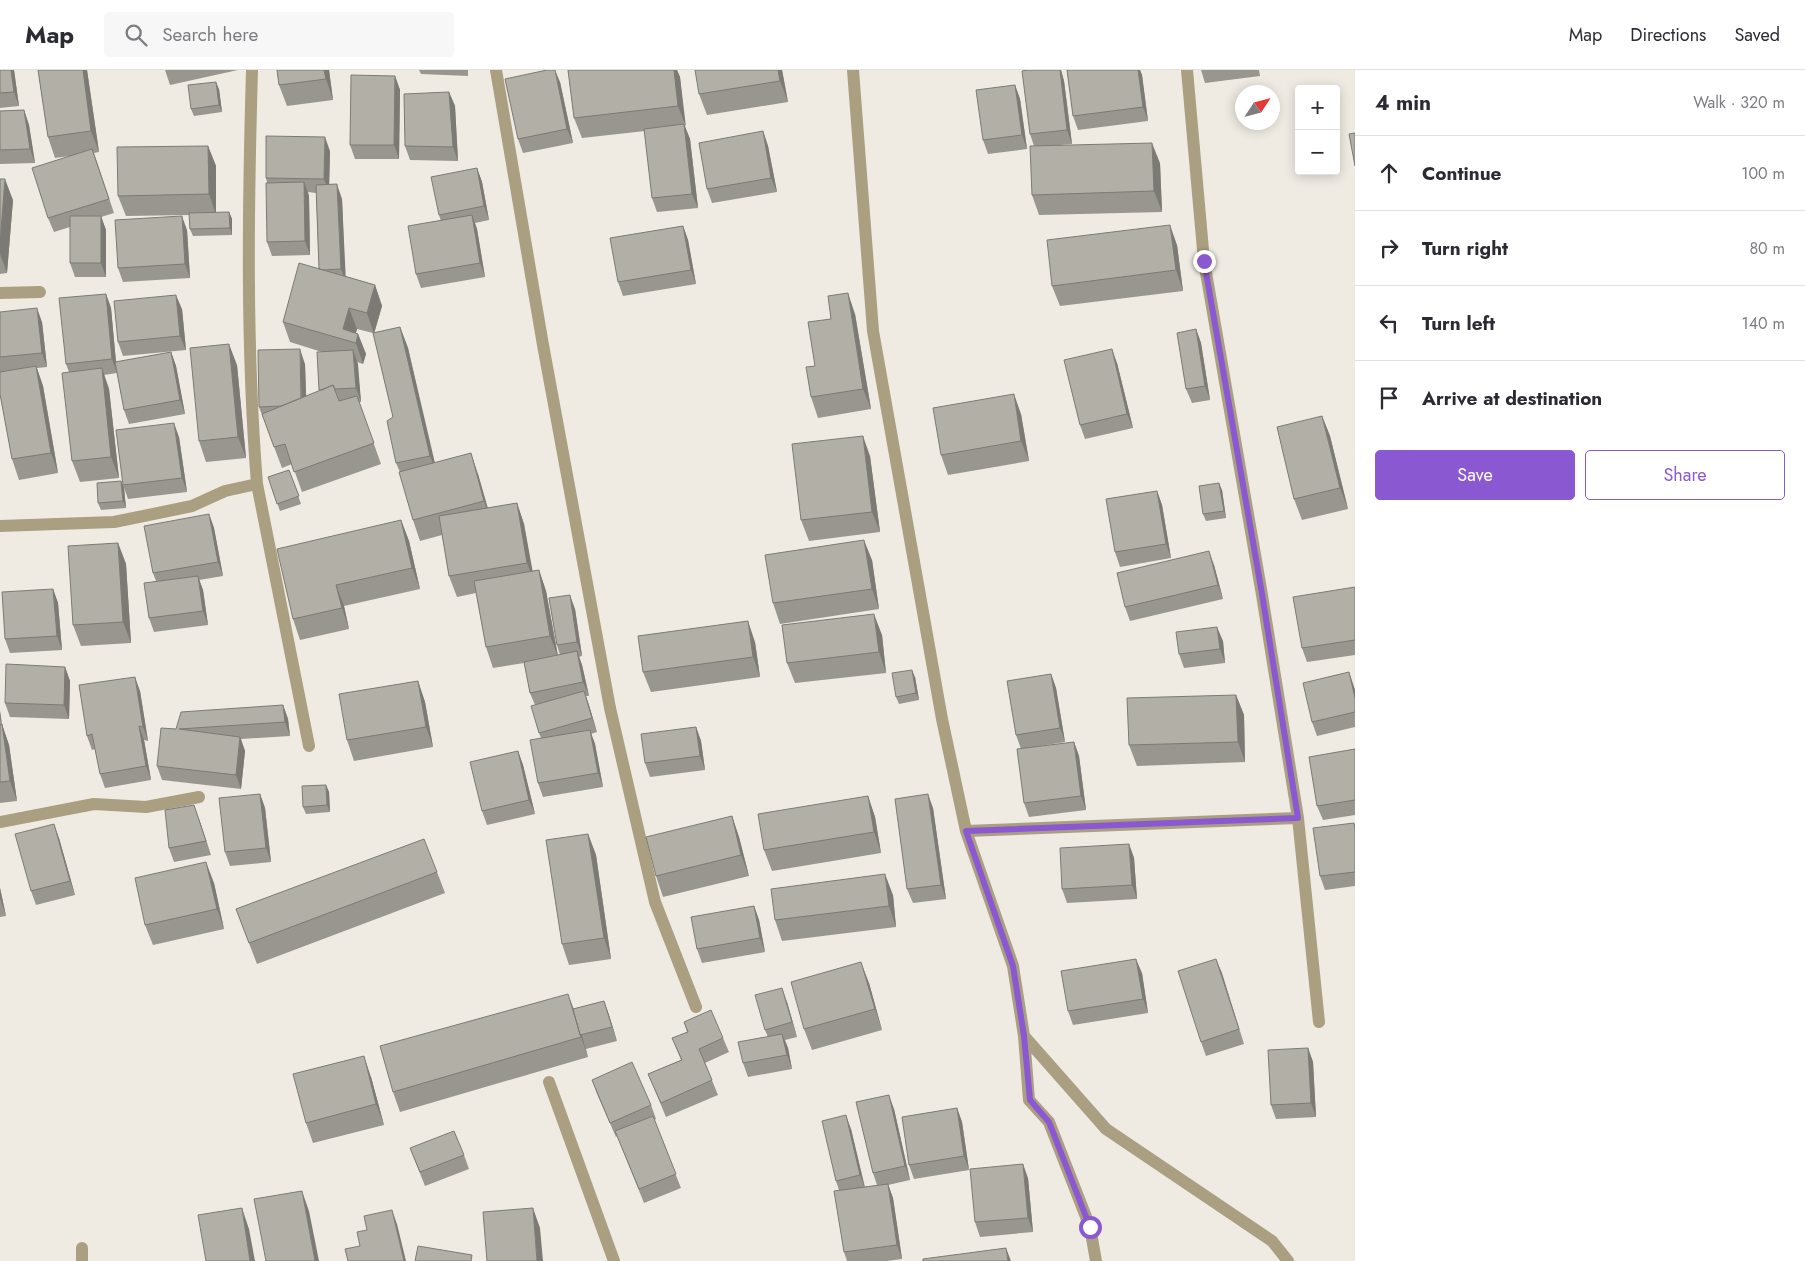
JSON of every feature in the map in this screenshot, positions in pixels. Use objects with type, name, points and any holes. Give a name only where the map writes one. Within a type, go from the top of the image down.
[{"type":"street","points":[[252,70],[248,215],[252,423],[257,484],[309,746]]},
{"type":"street","points":[[496,70],[543,345],[610,708],[656,902],[696,1007]]},
{"type":"street","points":[[853,70],[873,331],[942,719],[966,831],[1013,966],[1024,1036],[1030,1100],[1049,1122],[1090,1227],[1096,1261]]},
{"type":"street","points":[[1187,70],[1204,261],[1258,569],[1298,818],[1319,1022]]},
{"type":"street","points":[[0,294],[40,292]]},
{"type":"street","points":[[0,526],[114,522],[192,506],[225,491],[257,484]]},
{"type":"street","points":[[0,822],[94,804],[146,806],[199,797]]},
{"type":"street","points":[[966,831],[1298,818]]},
{"type":"street","points":[[1024,1036],[1106,1130],[1272,1241],[1288,1261]]},
{"type":"street","points":[[549,1082],[614,1261]]},
{"type":"building","points":[[0,70],[11,70],[14,92],[0,93]]},
{"type":"building","points":[[38,70],[83,70],[91,131],[48,137]]},
{"type":"building","points":[[277,70],[324,70],[326,79],[279,85]]},
{"type":"building","points":[[555,70],[567,129],[518,139],[505,79]]},
{"type":"building","points":[[568,70],[674,70],[678,106],[574,118]]},
{"type":"building","points":[[695,70],[778,70],[780,81],[699,94]]},
{"type":"building","points":[[1060,70],[1067,130],[1030,134],[1022,71]]},
{"type":"building","points":[[1067,70],[1138,70],[1143,107],[1073,116]]},
{"type":"building","points":[[351,75],[395,76],[394,145],[350,145]]},
{"type":"building","points":[[216,82],[219,105],[191,109],[188,85]]},
{"type":"building","points":[[1015,85],[1022,135],[983,140],[976,90]]},
{"type":"building","points":[[449,92],[453,147],[405,146],[404,94]]},
{"type":"building","points":[[24,110],[30,149],[0,150],[0,111]]},
{"type":"building","points":[[684,124],[692,194],[652,198],[644,129]]},
{"type":"building","points":[[763,131],[771,178],[707,189],[699,143]]},
{"type":"building","points":[[1355,133],[1355,166],[1349,134]]},
{"type":"building","points":[[266,136],[325,137],[324,179],[266,178]]},
{"type":"building","points":[[1152,143],[1154,191],[1032,195],[1030,146]]},
{"type":"building","points":[[208,146],[209,194],[118,196],[117,147]]},
{"type":"building","points":[[92,149],[109,199],[48,218],[32,168]]},
{"type":"building","points":[[477,168],[484,206],[439,215],[431,177]]},
{"type":"building","points":[[0,179],[5,179],[0,244]]},
{"type":"building","points":[[304,182],[305,241],[267,242],[266,183]]},
{"type":"building","points":[[337,184],[341,269],[324,270],[319,269],[316,185]]},
{"type":"building","points":[[229,212],[230,228],[190,229],[189,213]]},
{"type":"building","points":[[472,215],[480,263],[416,274],[408,226]]},
{"type":"building","points":[[70,216],[101,216],[101,263],[70,263]]},
{"type":"building","points":[[182,216],[185,264],[118,268],[115,220]]},
{"type":"building","points":[[1170,225],[1176,270],[1052,286],[1047,240]]},
{"type":"building","points":[[683,226],[691,270],[618,282],[610,238]]},
{"type":"building","points":[[299,263],[375,285],[367,313],[349,308],[343,329],[358,334],[356,343],[283,322]]},
{"type":"building","points":[[848,293],[863,389],[811,397],[806,367],[815,366],[808,322],[831,319],[828,296]]},
{"type":"building","points":[[106,294],[112,359],[66,364],[59,298]]},
{"type":"building","points":[[176,295],[180,336],[118,342],[114,301]]},
{"type":"building","points":[[37,308],[42,353],[0,357],[0,312]]},
{"type":"building","points":[[400,327],[430,456],[396,463],[387,421],[393,417],[373,333]]},
{"type":"building","points":[[1196,329],[1205,386],[1186,389],[1177,333]]},
{"type":"building","points":[[229,344],[238,437],[199,441],[190,348]]},
{"type":"building","points":[[300,349],[301,398],[281,406],[259,407],[258,350]]},
{"type":"building","points":[[1112,349],[1127,414],[1080,425],[1064,360]]},
{"type":"building","points":[[353,350],[356,388],[335,389],[333,385],[319,390],[317,352]]},
{"type":"building","points":[[171,352],[180,400],[124,410],[115,362]]},
{"type":"building","points":[[36,366],[51,453],[12,459],[0,394],[0,372]]},
{"type":"building","points":[[102,368],[111,457],[72,461],[62,373]]},
{"type":"building","points":[[333,385],[339,401],[357,396],[374,443],[294,472],[285,444],[274,447],[262,414]]},
{"type":"building","points":[[1014,394],[1021,441],[941,455],[933,408]]},
{"type":"building","points":[[1322,416],[1340,488],[1294,499],[1277,427]]},
{"type":"building","points":[[174,423],[182,478],[123,485],[116,430]]},
{"type":"building","points":[[863,436],[872,512],[801,520],[792,444]]},
{"type":"building","points":[[471,453],[484,501],[413,520],[399,472]]},
{"type":"building","points":[[289,470],[299,496],[277,504],[268,477]]},
{"type":"building","points":[[121,481],[123,501],[98,503],[97,483]]},
{"type":"building","points":[[1219,483],[1224,511],[1203,514],[1199,486]]},
{"type":"building","points":[[1157,491],[1166,544],[1115,552],[1106,499]]},
{"type":"building","points":[[517,503],[527,563],[449,576],[439,516]]},
{"type":"building","points":[[209,514],[218,562],[153,573],[144,526]]},
{"type":"building","points":[[401,520],[412,568],[336,585],[342,608],[293,619],[277,549]]},
{"type":"building","points":[[864,540],[872,589],[773,603],[765,555]]},
{"type":"building","points":[[118,543],[123,622],[73,625],[68,546]]},
{"type":"building","points":[[1209,551],[1218,585],[1125,607],[1117,573]]},
{"type":"building","points":[[539,570],[550,636],[486,647],[474,581]]},
{"type":"building","points":[[198,576],[203,611],[149,618],[144,583]]},
{"type":"building","points":[[1355,587],[1355,640],[1302,648],[1293,597]]},
{"type":"building","points":[[53,589],[57,636],[5,639],[2,592]]},
{"type":"building","points":[[570,595],[577,642],[557,645],[549,598]]},
{"type":"building","points":[[874,614],[879,652],[787,663],[782,625]]},
{"type":"building","points":[[748,621],[753,657],[643,672],[638,636]]},
{"type":"building","points":[[1217,627],[1220,649],[1179,654],[1176,632]]},
{"type":"building","points":[[577,651],[583,682],[530,693],[524,662]]},
{"type":"building","points":[[6,664],[65,667],[64,705],[5,703]]},
{"type":"building","points":[[912,670],[916,693],[896,697],[892,673]]},
{"type":"building","points":[[1349,672],[1355,698],[1355,712],[1312,722],[1303,683]]},
{"type":"building","points":[[1051,674],[1060,728],[1016,735],[1007,681]]},
{"type":"building","points":[[135,677],[143,727],[139,726],[146,766],[100,774],[92,734],[87,736],[79,685]]},
{"type":"building","points":[[418,681],[426,727],[347,740],[339,694]]},
{"type":"building","points":[[584,691],[592,718],[539,733],[531,706]]},
{"type":"building","points":[[1236,695],[1238,742],[1129,745],[1127,698]]},
{"type":"building","points":[[283,705],[285,722],[179,729],[240,737],[236,775],[157,766],[161,728],[176,729],[181,712]]},
{"type":"building","points":[[2,724],[10,781],[0,782],[0,725]]},
{"type":"building","points":[[696,727],[700,756],[645,763],[641,734]]},
{"type":"building","points":[[590,730],[598,773],[538,783],[530,740]]},
{"type":"building","points":[[1074,742],[1081,796],[1024,803],[1017,749]]},
{"type":"building","points":[[1355,749],[1355,800],[1317,806],[1309,757]]},
{"type":"building","points":[[518,751],[529,800],[482,811],[470,762]]},
{"type":"building","points":[[326,785],[327,805],[303,807],[302,786]]},
{"type":"building","points":[[260,794],[266,848],[225,852],[219,798]]},
{"type":"building","points":[[928,794],[941,885],[907,889],[895,799]]},
{"type":"building","points":[[868,796],[874,832],[764,850],[758,814]]},
{"type":"building","points":[[194,805],[206,841],[169,848],[165,810]]},
{"type":"building","points":[[732,816],[741,855],[656,876],[646,837]]},
{"type":"building","points":[[1354,823],[1355,872],[1320,876],[1313,828]]},
{"type":"building","points":[[54,824],[70,881],[31,891],[15,834]]},
{"type":"building","points":[[588,834],[604,938],[562,944],[546,840]]},
{"type":"building","points":[[424,839],[437,872],[249,943],[236,909]]},
{"type":"building","points":[[1129,844],[1132,885],[1062,889],[1060,848]]},
{"type":"building","points":[[206,862],[217,909],[145,925],[135,878]]},
{"type":"building","points":[[885,874],[889,906],[775,920],[771,889]]},
{"type":"building","points":[[754,906],[760,938],[697,949],[691,917]]},
{"type":"building","points":[[1136,959],[1143,999],[1068,1011],[1061,971]]},
{"type":"building","points":[[1216,959],[1239,1029],[1201,1042],[1178,971]]},
{"type":"building","points":[[861,962],[875,1009],[804,1029],[791,982]]},
{"type":"building","points":[[782,988],[792,1022],[765,1030],[755,995]]},
{"type":"building","points":[[568,994],[581,1037],[393,1092],[380,1046]]},
{"type":"building","points":[[604,1001],[612,1027],[580,1035],[573,1009]]},
{"type":"building","points":[[711,1010],[723,1038],[699,1049],[712,1080],[661,1103],[648,1074],[682,1060],[672,1038],[688,1032],[684,1022]]},
{"type":"building","points":[[782,1034],[787,1055],[743,1063],[738,1042]]},
{"type":"building","points":[[1308,1048],[1311,1103],[1271,1105],[1268,1050]]},
{"type":"building","points":[[364,1056],[376,1104],[306,1123],[293,1074]]},
{"type":"building","points":[[632,1062],[651,1105],[610,1123],[592,1080]]},
{"type":"building","points":[[889,1095],[905,1166],[873,1173],[856,1102]]},
{"type":"building","points":[[957,1108],[964,1156],[909,1165],[902,1117]]},
{"type":"building","points":[[846,1115],[860,1175],[836,1181],[822,1121]]},
{"type":"building","points":[[653,1116],[676,1174],[639,1189],[615,1131]]},
{"type":"building","points":[[454,1131],[464,1155],[420,1172],[410,1148]]},
{"type":"building","points":[[1023,1164],[1028,1218],[975,1222],[970,1169]]},
{"type":"building","points":[[888,1184],[897,1245],[844,1252],[834,1191]]},
{"type":"building","points":[[302,1191],[315,1261],[266,1261],[254,1199]]},
{"type":"building","points":[[242,1208],[250,1261],[206,1261],[198,1215]]},
{"type":"building","points":[[533,1208],[537,1261],[487,1261],[483,1212]]},
{"type":"building","points":[[392,1210],[404,1261],[348,1261],[345,1249],[360,1246],[357,1232],[367,1230],[364,1216]]},
{"type":"building","points":[[418,1246],[472,1255],[471,1261],[415,1261]]},
{"type":"building","points":[[1006,1248],[1008,1261],[923,1261],[923,1259]]},
{"type":"route","points":[[1090,1227],[1049,1122],[1030,1100],[1024,1036],[1013,966],[966,831],[1298,818],[1261,588],[1204,261]]}]
